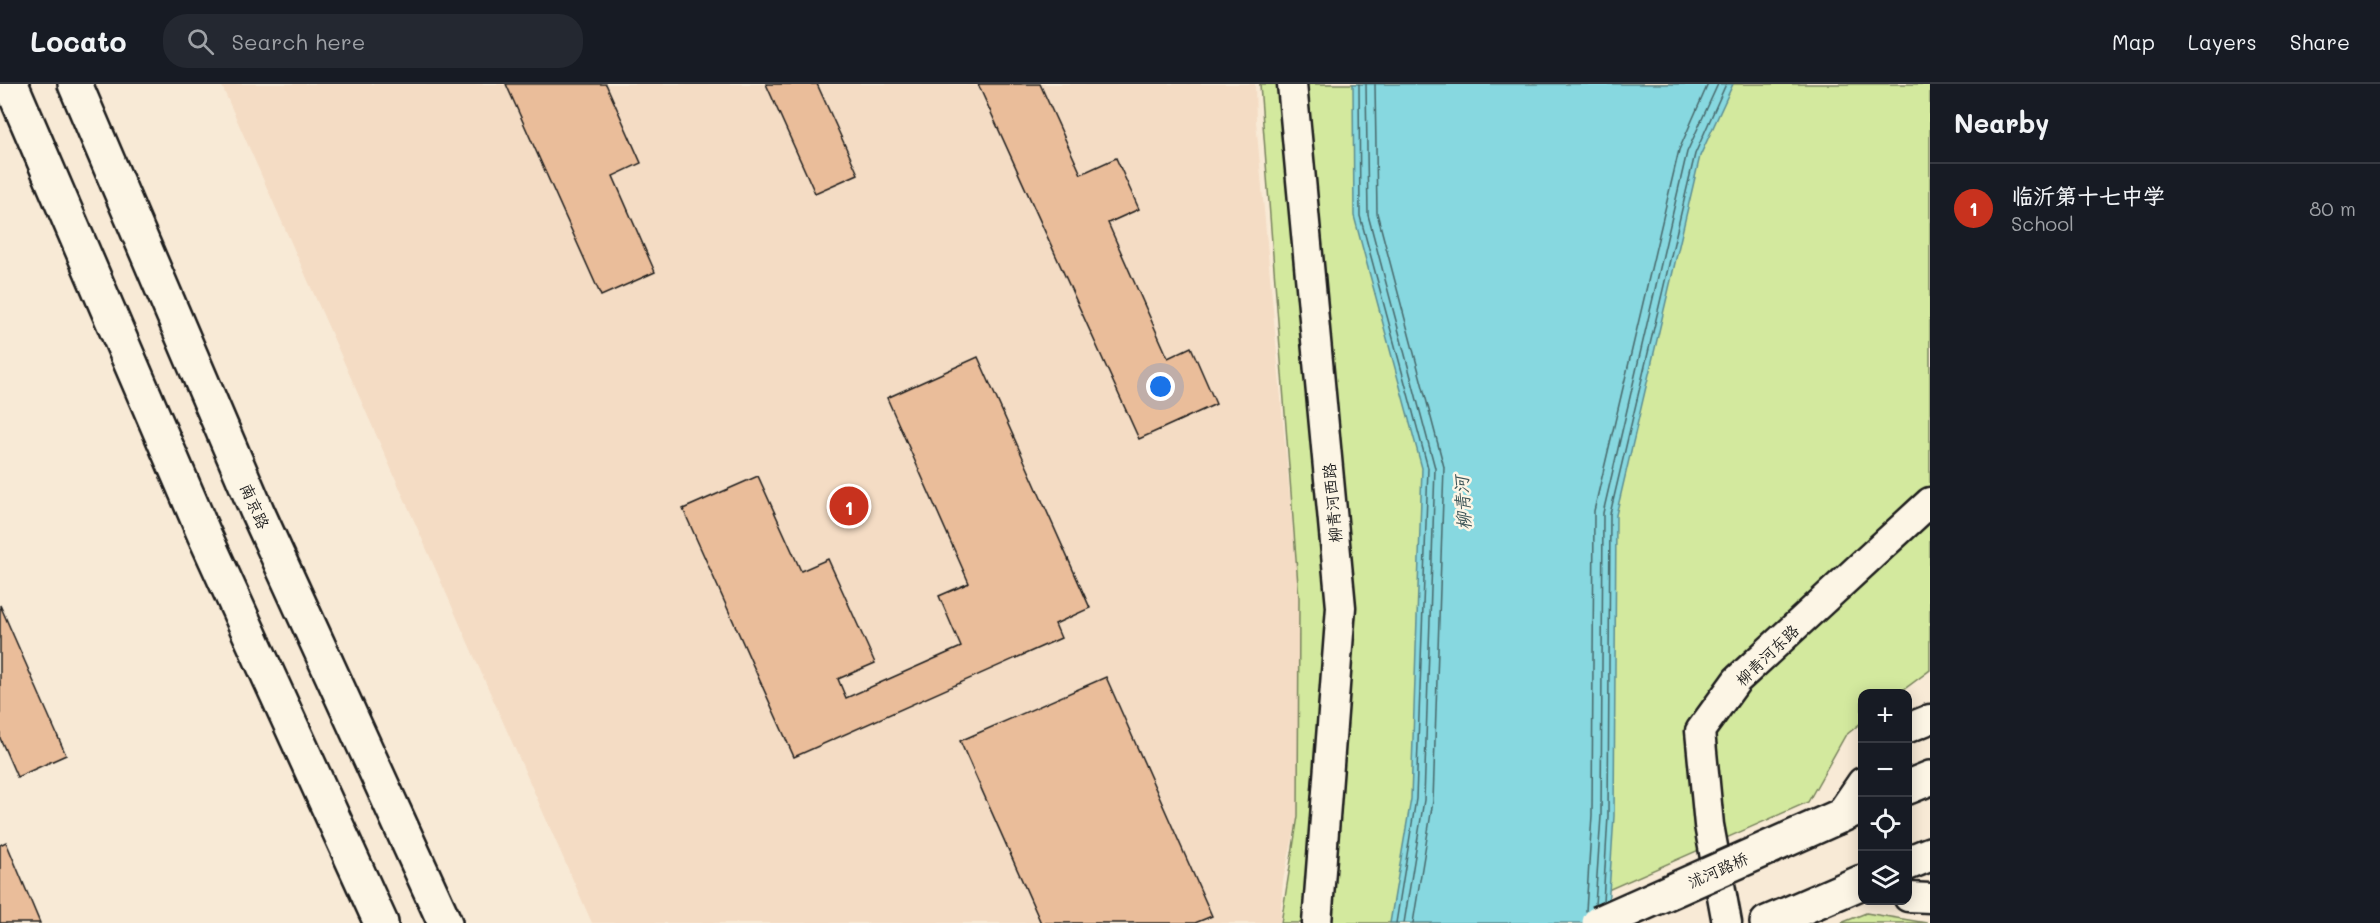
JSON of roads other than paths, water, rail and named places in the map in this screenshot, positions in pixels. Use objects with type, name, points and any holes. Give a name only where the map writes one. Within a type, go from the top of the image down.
[{"type":"main road","points":[[11,84],[204,534],[381,923]]},
{"type":"main road","name":"南京路","points":[[75,84],[257,511],[445,923]]},
{"type":"main road","points":[[1912,786],[1930,778]]},
{"type":"main road","name":"沭河路桥","points":[[1599,923],[1850,812]]},
{"type":"main road","points":[[1912,861],[1930,854]]},
{"type":"main road","points":[[1767,923],[1858,884]]},
{"type":"street","name":"柳青河西路","points":[[1292,84],[1341,608],[1317,923]]},
{"type":"street","name":"柳青河东路","points":[[1727,923],[1709,825],[1700,731],[1737,680],[1930,502]]},
{"type":"street","points":[[1912,726],[1930,719]]},
{"type":"street","points":[[1850,812],[1858,794]]},
{"type":"street","points":[[1829,896],[1858,896]]},
{"type":"street","points":[[1912,897],[1930,898]]},
{"type":"water","name":"柳青河","points":[[1353,84],[1733,84],[1700,156],[1616,515],[1614,816],[1607,923],[1390,923],[1411,799],[1422,468],[1354,216]]},
{"type":"place","name":"临沂第十七中学","points":[[849,506]]}]
